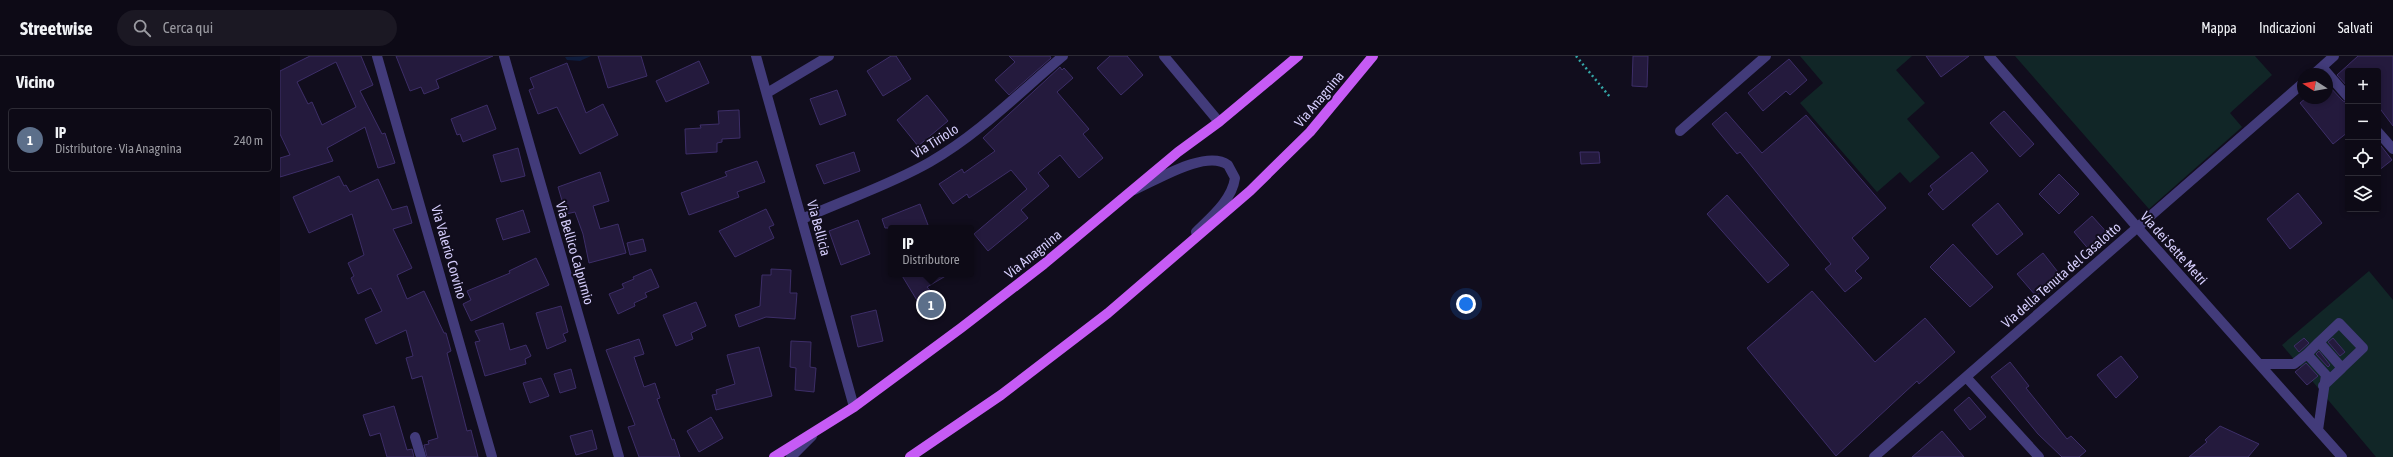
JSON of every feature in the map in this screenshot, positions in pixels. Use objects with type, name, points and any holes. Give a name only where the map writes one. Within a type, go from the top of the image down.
[{"type":"main road","name":"Via Anagnina","points":[[774,457],[854,407],[961,328],[1219,122],[1298,56]]},
{"type":"main road","name":"Via Anagnina","points":[[910,457],[1007,390],[1108,313],[1157,272],[1270,173],[1318,123],[1373,56]]},
{"type":"street","name":"Via Valerio Corvino","points":[[377,56],[492,457]]},
{"type":"street","name":"Via Bellico Calpurnio","points":[[504,56],[619,457]]},
{"type":"street","name":"Via Bellicia","points":[[756,56],[854,407]]},
{"type":"street","points":[[767,92],[829,56]]},
{"type":"street","name":"Via Tiriolo","points":[[802,219],[909,173],[938,157],[972,133],[1063,56]]},
{"type":"street","points":[[1164,56],[1219,122]]},
{"type":"street","points":[[1680,131],[1766,56]]},
{"type":"street","name":"Via dei Sette Metri","points":[[1988,56],[2137,227],[2342,457]]},
{"type":"street","points":[[2334,56],[2322,67],[2345,94]]},
{"type":"street","name":"Via della Tenuta del Casalotto","points":[[1874,457],[2297,88]]},
{"type":"street","points":[[2381,136],[2393,150]]},
{"type":"street","points":[[1131,191],[1204,160],[1222,161],[1228,164],[1234,174],[1234,184],[1223,204],[1157,272]]},
{"type":"street","points":[[2259,364],[2294,364],[2307,354],[2339,323],[2363,348],[2323,386]]},
{"type":"street","points":[[2319,342],[2342,368]]},
{"type":"street","points":[[2307,354],[2326,375],[2323,386],[2318,430]]},
{"type":"street","points":[[1966,377],[2039,457]]},
{"type":"street","points":[[791,457],[817,430]]},
{"type":"street","points":[[415,437],[421,457]]},
{"type":"path","points":[[1576,56],[1610,97]]},
{"type":"green space","points":[[1800,56],[1912,56],[1896,70],[1925,103],[1907,119],[1940,157],[1910,183],[1900,172],[1877,192],[1800,103],[1823,83]]},
{"type":"green space","points":[[2015,56],[2255,56],[2272,75],[2230,113],[2242,127],[2149,209]]},
{"type":"green space","points":[[2369,271],[2393,300],[2393,457],[2376,457],[2282,345]]},
{"type":"water","points":[[591,56],[580,61],[567,60],[565,57]]},
{"type":"building","points":[[310,56],[361,56],[373,85],[360,91],[382,134],[385,133],[395,163],[378,168],[365,127],[327,148],[333,161],[280,177],[280,158],[290,155],[280,134],[280,71]],"holes":[[[336,62],[356,107],[322,125],[312,102],[308,104],[297,82]]]},
{"type":"building","points":[[396,56],[493,56],[436,80],[439,88],[424,94],[421,87],[410,91]]},
{"type":"building","points":[[598,56],[641,56],[647,76],[608,88]]},
{"type":"building","points":[[891,56],[896,56],[911,79],[883,96],[867,71]]},
{"type":"building","points":[[1009,56],[1050,56],[1051,58],[1009,95],[995,80],[1015,62]]},
{"type":"building","points":[[1110,56],[1127,56],[1143,75],[1121,95],[1097,68]]},
{"type":"building","points":[[1633,56],[1648,56],[1647,87],[1632,86]]},
{"type":"building","points":[[1926,56],[1969,56],[1941,77]]},
{"type":"building","points":[[2358,56],[2393,56],[2393,126],[2381,110],[2381,68],[2345,68],[2345,84],[2337,75]]},
{"type":"building","points":[[1789,59],[1807,80],[1790,95],[1786,91],[1763,111],[1748,93]]},
{"type":"building","points":[[699,61],[709,83],[666,102],[656,81]]},
{"type":"building","points":[[567,63],[586,113],[603,104],[618,135],[580,154],[557,107],[538,114],[529,90],[534,88],[530,78]]},
{"type":"building","points":[[1060,67],[1062,70],[1064,68],[1073,78],[1057,92],[1089,129],[1083,134],[1103,158],[1079,178],[1060,155],[1038,173],[1049,186],[1021,210],[1028,218],[988,251],[974,234],[1027,189],[1011,170],[969,198],[967,194],[953,204],[939,184],[962,169],[964,173],[995,151],[983,138]]},
{"type":"building","points":[[837,90],[846,115],[820,125],[810,99]]},
{"type":"building","points":[[2333,90],[2345,102],[2345,134],[2333,144],[2301,104],[2333,104]]},
{"type":"building","points":[[927,95],[948,121],[918,146],[897,120]]},
{"type":"building","points":[[487,105],[496,129],[463,142],[460,134],[457,135],[451,119]]},
{"type":"building","points":[[739,110],[740,138],[722,139],[722,142],[717,143],[717,152],[686,154],[685,129],[701,128],[700,125],[719,124],[718,111]]},
{"type":"building","points":[[2004,111],[2034,144],[2020,157],[1990,123]]},
{"type":"building","points":[[1726,112],[1762,153],[1806,115],[1886,208],[1852,238],[1869,258],[1855,271],[1862,278],[1845,292],[1825,269],[1831,264],[1740,152],[1737,154],[1712,124]]},
{"type":"building","points":[[2381,146],[2392,160],[2381,169]]},
{"type":"building","points":[[518,148],[525,176],[501,182],[493,155]]},
{"type":"building","points":[[854,152],[860,171],[824,184],[816,165]]},
{"type":"building","points":[[1580,152],[1599,152],[1600,163],[1581,164]]},
{"type":"building","points":[[1972,152],[1988,171],[1943,210],[1928,194],[1933,190],[1930,186]]},
{"type":"building","points":[[757,161],[765,182],[737,192],[739,197],[689,215],[681,193],[727,176],[725,172]]},
{"type":"building","points":[[600,172],[609,201],[593,206],[600,229],[618,224],[626,253],[589,263],[583,234],[575,212],[566,214],[558,187]]},
{"type":"building","points":[[2059,174],[2079,194],[2059,214],[2039,194]]},
{"type":"building","points":[[339,176],[344,186],[346,185],[350,192],[378,179],[392,210],[407,206],[412,223],[393,229],[412,268],[397,275],[407,299],[424,291],[444,333],[446,333],[451,351],[447,353],[467,431],[471,430],[478,457],[427,457],[424,445],[429,444],[428,441],[438,438],[422,376],[412,379],[406,358],[413,356],[406,330],[376,344],[365,319],[382,311],[371,288],[358,294],[351,278],[354,276],[348,263],[364,255],[352,214],[309,233],[293,197]]},
{"type":"building","points":[[2298,193],[2322,223],[2290,249],[2267,219]]},
{"type":"building","points":[[1727,195],[1789,265],[1768,283],[1707,214]]},
{"type":"building","points":[[1998,203],[2023,234],[1997,255],[1972,225]]},
{"type":"building","points":[[920,204],[928,225],[888,225],[888,228],[885,228],[882,219]]},
{"type":"building","points":[[766,209],[774,225],[769,227],[774,238],[735,257],[719,231]]},
{"type":"building","points":[[523,210],[530,232],[503,240],[496,219]]},
{"type":"building","points":[[2092,216],[2110,236],[2091,252],[2074,232]]},
{"type":"building","points":[[858,220],[870,254],[841,265],[829,231]]},
{"type":"building","points":[[643,239],[646,251],[630,255],[627,243]]},
{"type":"building","points":[[1953,244],[1993,287],[1970,307],[1930,267]]},
{"type":"building","points":[[2043,253],[2061,276],[2036,296],[2017,274]]},
{"type":"building","points":[[536,258],[549,285],[471,321],[463,304],[471,300],[467,291],[510,273],[509,271]]},
{"type":"building","points":[[651,269],[659,287],[645,293],[647,297],[634,303],[635,306],[618,314],[609,294],[624,288],[622,284]]},
{"type":"building","points":[[771,269],[791,270],[790,293],[797,293],[795,319],[766,317],[739,327],[735,315],[760,306],[762,275],[771,275]]},
{"type":"building","points":[[903,277],[944,277],[927,287],[943,305],[930,317],[918,302]]},
{"type":"building","points":[[1812,291],[1875,362],[1925,318],[1955,352],[1919,384],[1917,381],[1836,456],[1747,348]]},
{"type":"building","points":[[696,302],[706,326],[691,333],[693,339],[676,346],[663,315]]},
{"type":"building","points":[[561,306],[568,332],[563,334],[566,341],[547,349],[536,313]]},
{"type":"building","points":[[876,310],[883,341],[858,347],[851,316]]},
{"type":"building","points":[[503,323],[510,350],[526,345],[531,356],[525,359],[526,364],[485,376],[475,342],[480,341],[475,331]]},
{"type":"building","points":[[2304,338],[2309,343],[2299,352],[2294,346]]},
{"type":"building","points":[[2333,338],[2345,352],[2340,356],[2328,342]]},
{"type":"building","points":[[639,339],[644,354],[634,357],[644,387],[655,383],[660,398],[657,399],[680,457],[639,457],[628,427],[635,425],[606,350]]},
{"type":"building","points":[[791,341],[811,342],[810,367],[816,368],[814,392],[795,390],[796,368],[790,367]]},
{"type":"building","points":[[759,347],[772,396],[716,410],[712,395],[717,394],[716,390],[735,384],[727,355]]},
{"type":"building","points":[[2319,351],[2330,365],[2328,367],[2316,354]]},
{"type":"building","points":[[2121,356],[2138,377],[2116,398],[2097,375]]},
{"type":"building","points":[[2010,362],[2029,386],[2026,388],[2067,439],[2071,436],[2086,451],[2079,457],[2062,457],[2038,434],[1991,377]]},
{"type":"building","points":[[2306,363],[2318,376],[2307,385],[2295,372]]},
{"type":"building","points":[[571,369],[576,388],[560,393],[554,374]]},
{"type":"building","points":[[541,378],[549,396],[530,403],[523,383]]},
{"type":"building","points":[[1969,397],[1986,417],[1970,430],[1954,410]]},
{"type":"building","points":[[394,406],[407,450],[412,449],[414,457],[387,457],[380,433],[370,436],[363,415]]},
{"type":"building","points":[[711,417],[723,438],[699,452],[687,431]]},
{"type":"building","points":[[2220,426],[2259,444],[2248,457],[2189,457],[2207,442],[2205,440]]},
{"type":"building","points":[[592,430],[597,449],[576,455],[570,436]]},
{"type":"building","points":[[1942,431],[1964,457],[1912,457]]},
{"type":"place","name":"IP","points":[[931,305]]}]
